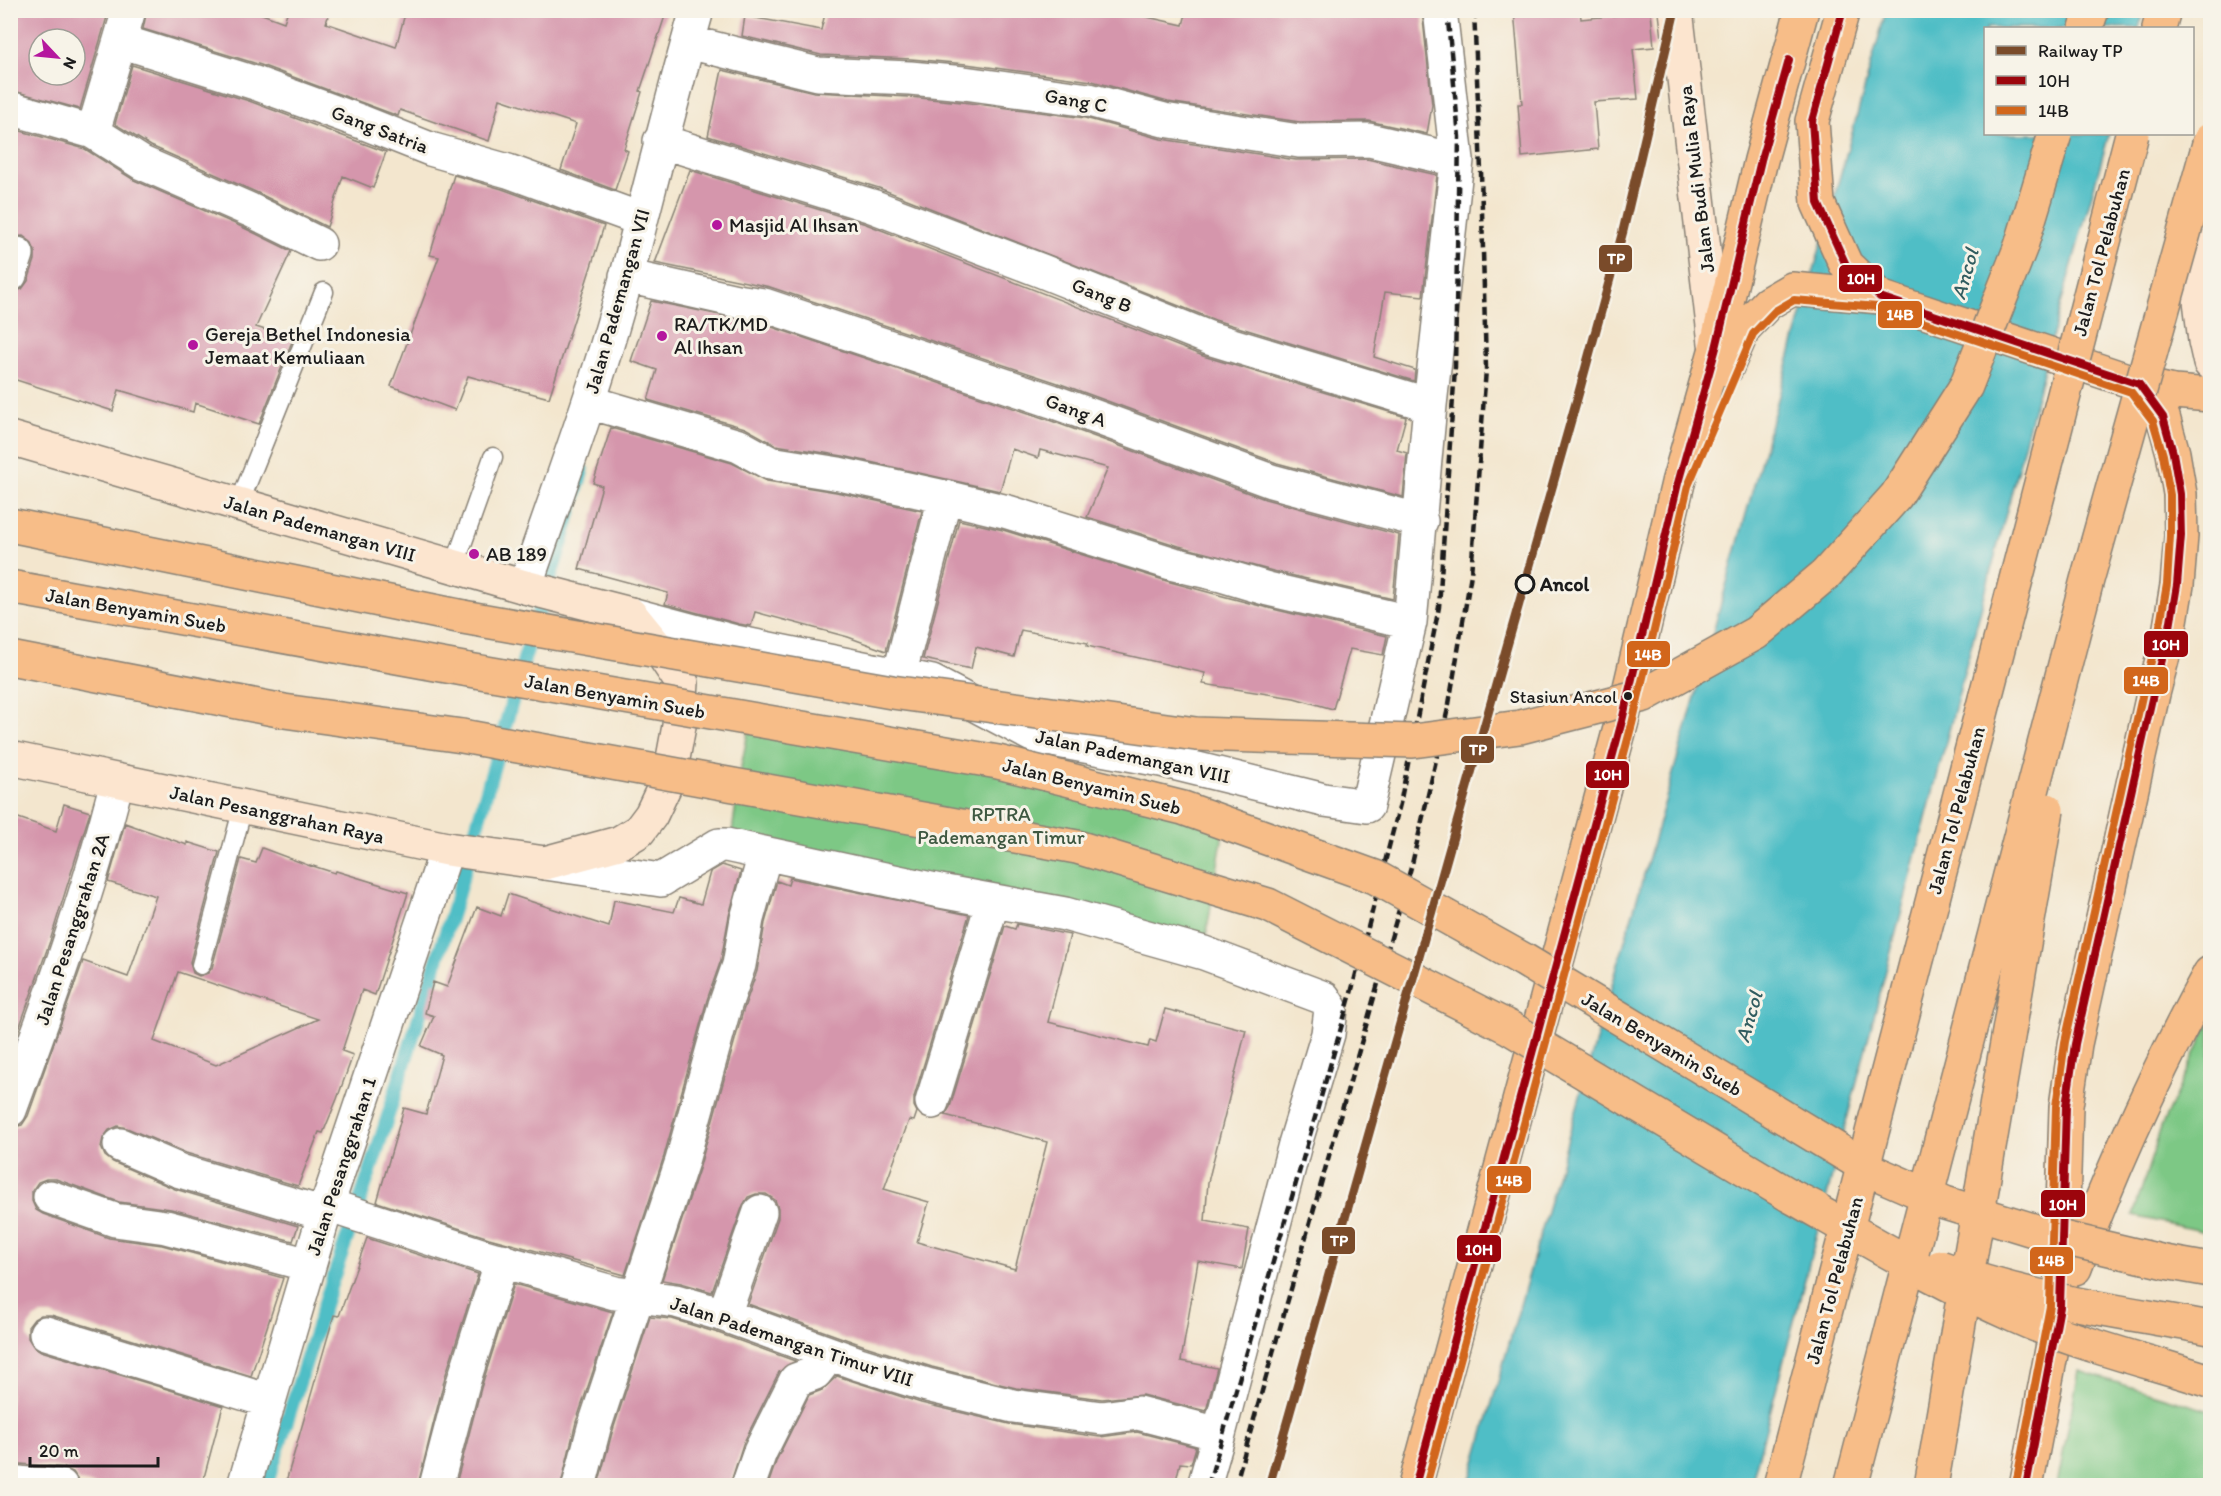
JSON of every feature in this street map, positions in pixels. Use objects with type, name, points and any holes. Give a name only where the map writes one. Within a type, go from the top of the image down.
[{"type":"main road","name":"Jalan Budi Mulia Raya","points":[[1676,10],[1716,348]]},
{"type":"main road","points":[[1415,1485],[1622,721],[1678,483],[1716,348],[1761,160],[1802,10]]},
{"type":"main road","points":[[1843,10],[1812,121],[1818,203],[1846,265],[1880,297]]},
{"type":"main road","points":[[2086,27],[2092,10]]},
{"type":"main road","points":[[2159,27],[2164,10]]},
{"type":"main road","points":[[10,525],[555,633],[892,692],[1196,734],[1413,741],[1520,728],[1644,695],[1756,633],[1826,574],[1896,496],[1966,386],[2021,246],[2055,135]]},
{"type":"main road","name":"Jalan Tol Pelabuhan","points":[[1780,1485],[2132,135]]},
{"type":"main road","points":[[1851,1485],[2087,580],[2211,140]]},
{"type":"main road","points":[[2211,225],[2197,276],[2205,340],[2211,363]]},
{"type":"main road","points":[[1678,483],[1744,328],[1768,303],[1792,289],[1880,297],[2136,383],[2174,392],[2211,395]]},
{"type":"main road","points":[[2026,1485],[2060,1307],[2066,1106],[2072,1065],[2152,694],[2169,633],[2181,536],[2180,494],[2173,453],[2163,417],[2149,396],[2136,383]]},
{"type":"main road","name":"Jalan Pademangan VIII","points":[[10,438],[454,567],[630,614]]},
{"type":"main road","points":[[1931,1485],[2087,580]]},
{"type":"main road","name":"Jalan Benyamin Sueb","points":[[10,587],[998,762],[1183,808],[1375,876],[1524,960],[1876,1173],[1945,1203],[2046,1234],[2164,1262],[2211,1270]]},
{"type":"main road","points":[[545,863],[619,843],[639,831],[651,815],[670,775],[679,726],[682,683],[661,652],[630,614]]},
{"type":"main road","points":[[10,658],[284,711],[462,736],[1077,847],[1268,905],[1510,1028],[1789,1195],[1937,1279],[2016,1317],[2085,1342],[2211,1381]]},
{"type":"main road","name":"Jalan Pesanggrahan Raya","points":[[10,758],[447,849],[545,863]]},
{"type":"main road","points":[[2060,1307],[2100,1203],[2139,1112],[2211,973]]},
{"type":"main road","points":[[1789,1195],[1891,1248],[1967,1277],[2022,1293],[2211,1328]]},
{"type":"street","name":"Jalan Pademangan VII","points":[[525,587],[605,407],[639,278],[640,219],[663,142],[702,46],[697,10]]},
{"type":"street","points":[[605,407],[739,446],[770,464],[839,474],[945,496],[1027,518],[1174,564],[1268,589],[1410,622],[1430,405],[1457,160],[1440,10]]},
{"type":"street","points":[[93,132],[124,26]]},
{"type":"street","name":"Gang Satria","points":[[124,26],[255,83],[430,149],[508,171],[640,219]]},
{"type":"street","name":"Gang C","points":[[702,46],[818,75],[910,78],[964,83],[1089,100],[1164,120],[1299,141],[1359,139],[1457,160]]},
{"type":"street","points":[[10,108],[93,132],[142,163],[250,210],[319,244]]},
{"type":"street","name":"Gang B","points":[[663,142],[872,206],[1209,338],[1430,405]]},
{"type":"street","name":"Gang A","points":[[639,278],[764,305],[1052,401],[1271,481],[1420,521]]},
{"type":"street","points":[[899,676],[945,496]]},
{"type":"street","name":"Jalan Pademangan VIII","points":[[630,614],[735,642],[932,682],[1036,738],[1161,760],[1324,800],[1367,806],[1410,622]]},
{"type":"street","name":"Jalan Pesanggrahan 2A","points":[[10,1110],[20,1056],[60,975],[117,781]]},
{"type":"street","points":[[545,863],[661,880],[720,845],[1065,914],[1204,953],[1324,998],[1331,1009],[1328,1034],[1295,1144],[1204,1485]]},
{"type":"street","name":"Jalan Pesanggrahan 1","points":[[244,1485],[309,1265],[337,1211],[447,849]]},
{"type":"street","points":[[579,1485],[594,1428],[682,1161],[725,1005],[739,965],[747,919],[765,854]]},
{"type":"street","points":[[932,1102],[993,901]]},
{"type":"street","name":"Jalan Pademangan Timur VIII","points":[[120,1144],[180,1171],[337,1211],[615,1293],[676,1301],[724,1315],[830,1354],[927,1384],[1013,1406],[1102,1418],[1138,1413],[1219,1434]]},
{"type":"street","points":[[50,1197],[116,1220],[166,1227],[309,1265]]},
{"type":"street","points":[[724,1315],[760,1212]]},
{"type":"street","points":[[436,1485],[463,1383],[502,1260]]},
{"type":"street","points":[[46,1333],[269,1401]]},
{"type":"street","points":[[748,1485],[760,1452],[796,1380],[815,1373],[830,1354]]},
{"type":"street","points":[[10,1481],[22,1484],[61,1485]]},
{"type":"lane","points":[[239,504],[324,292]]},
{"type":"lane","points":[[454,567],[493,457]]},
{"type":"lane","points":[[201,965],[243,807]]},
{"type":"green space","name":"RPTRA Pademangan Timur","points":[[753,708],[1227,810],[1204,948],[731,840],[741,767]]},
{"type":"green space","points":[[2210,1021],[2210,1233],[2133,1216],[2161,1127]]},
{"type":"green space","points":[[2079,1371],[2210,1411],[2210,1485],[2057,1485]]},
{"type":"water","points":[[1886,11],[2144,11],[2139,27],[1984,27],[1984,135],[2109,135],[2061,304],[1751,1485],[1468,1486],[1697,690]]},
{"type":"building","points":[[10,10],[109,10],[87,85],[87,27],[27,27],[27,87],[86,87],[80,109],[10,90]]},
{"type":"building","points":[[147,10],[251,10],[284,22],[288,10],[330,10],[326,23],[396,47],[406,10],[667,10],[640,91],[642,92],[624,149],[628,151],[615,190],[561,170],[576,124],[500,99],[489,141],[400,110],[398,116],[261,65],[143,29]]},
{"type":"building","points":[[826,10],[1116,10],[1183,25],[1187,10],[1422,10],[1432,105],[1427,134],[1369,121],[1300,122],[1168,102],[1092,81],[966,64],[821,55],[742,36],[745,16],[821,30]]},
{"type":"building","points":[[1514,10],[1580,10],[1581,19],[1651,12],[1654,47],[1633,49],[1638,99],[1594,102],[1598,149],[1522,157],[1518,104],[1522,104]]},
{"type":"building","points":[[132,65],[249,101],[386,152],[373,188],[343,176],[327,227],[258,193],[151,146],[115,124]]},
{"type":"building","points":[[722,70],[814,92],[962,102],[1085,118],[1161,139],[1296,160],[1367,159],[1437,175],[1423,296],[1385,292],[1374,357],[1415,370],[1414,381],[1215,320],[879,188],[708,136]]},
{"type":"building","points":[[10,128],[85,149],[134,180],[291,251],[256,327],[293,339],[259,424],[195,403],[193,412],[119,390],[113,411],[10,378],[10,293],[22,289],[28,281],[35,260],[35,251],[31,242],[23,236],[10,237]]},
{"type":"building","points":[[690,170],[866,224],[1203,356],[1406,417],[1397,450],[1407,453],[1403,497],[1277,463],[1058,383],[770,287],[655,263]]},
{"type":"building","points":[[454,175],[502,189],[604,226],[549,398],[468,376],[455,410],[391,386],[439,257],[430,255]]},
{"type":"building","points":[[651,301],[760,323],[1046,419],[1265,499],[1399,535],[1393,599],[1179,546],[1087,517],[1108,468],[1040,450],[1038,458],[1012,449],[1000,491],[843,456],[776,445],[745,428],[648,400],[657,370],[631,361]]},
{"type":"building","points":[[611,428],[732,463],[767,481],[836,492],[922,511],[886,651],[848,637],[755,612],[751,626],[739,624],[665,604],[668,593],[579,569],[602,486],[593,483]]},
{"type":"building","points":[[959,520],[1003,530],[1170,582],[1387,636],[1383,655],[1350,649],[1333,709],[1294,698],[1203,684],[1205,673],[1087,646],[1088,643],[1021,630],[1014,657],[976,647],[971,669],[923,659]]},
{"type":"building","points":[[64,804],[90,812],[50,941],[10,1054],[10,815],[56,831]]},
{"type":"building","points":[[125,823],[187,845],[187,842],[219,852],[190,962],[193,973],[199,976],[208,973],[212,968],[241,859],[256,863],[262,848],[310,866],[335,873],[336,871],[408,893],[375,995],[362,990],[342,1051],[353,1055],[323,1133],[319,1132],[298,1186],[186,1153],[127,1128],[118,1126],[109,1130],[103,1138],[101,1147],[105,1156],[113,1162],[175,1189],[298,1226],[293,1241],[171,1209],[119,1202],[56,1179],[38,1182],[32,1191],[32,1201],[36,1210],[109,1238],[162,1245],[283,1278],[251,1376],[51,1315],[41,1315],[34,1319],[28,1327],[28,1338],[33,1346],[41,1351],[223,1406],[202,1485],[95,1485],[79,1481],[73,1472],[64,1468],[10,1463],[10,1128],[22,1125],[28,1116],[83,961],[128,977],[156,896],[108,882]],"holes":[[[178,972],[318,1019],[216,1065],[154,1041]]]},
{"type":"building","points":[[722,865],[741,871],[729,916],[721,960],[707,1000],[664,1156],[625,1275],[489,1238],[377,1202],[404,1108],[426,1114],[442,1055],[421,1046],[434,1016],[425,1013],[433,982],[447,987],[477,907],[501,916],[508,894],[609,927],[614,900],[674,912],[679,898],[701,904],[710,872]]},
{"type":"building","points":[[790,878],[969,915],[914,1097],[917,1112],[914,1121],[909,1120],[884,1189],[929,1202],[917,1242],[1015,1269],[1047,1142],[945,1115],[950,1107],[1005,926],[1015,929],[1017,924],[1070,935],[1048,1022],[1148,1047],[1150,1040],[1156,1042],[1165,1009],[1246,1030],[1208,1182],[1205,1221],[1249,1229],[1242,1269],[1198,1261],[1181,1361],[1217,1368],[1206,1411],[1142,1395],[1102,1399],[1016,1388],[932,1367],[865,1346],[748,1304],[778,1218],[775,1200],[766,1194],[748,1197],[743,1205],[712,1292],[662,1280],[700,1166],[743,1011],[757,971],[765,923],[777,881],[788,885]]},
{"type":"building","points":[[367,1238],[478,1274],[445,1377],[418,1485],[285,1485],[334,1315],[339,1316]]},
{"type":"building","points":[[514,1284],[613,1312],[576,1422],[561,1485],[456,1484],[481,1388]]},
{"type":"building","points":[[650,1317],[672,1319],[795,1361],[779,1372],[743,1444],[730,1485],[598,1485],[612,1433]]},
{"type":"building","points":[[837,1376],[921,1403],[1009,1424],[1100,1437],[1137,1432],[1196,1447],[1191,1464],[1180,1463],[1175,1485],[768,1485],[777,1459],[809,1395],[822,1390]]},
{"type":"waterway","points":[[266,1486],[327,1296],[374,1160],[456,900],[524,659],[582,471]]},
{"type":"railway","points":[[1208,1486],[1350,997],[1400,804],[1439,607],[1455,368],[1459,137],[1447,10]]},
{"type":"railway","points":[[1235,1486],[1412,864],[1449,704],[1471,574],[1486,369],[1474,10]]},
{"type":"rail line","name":"TP","points":[[1269,1486],[1579,392],[1623,231],[1675,10]]},
{"type":"transit line","name":"10H","points":[[1843,10],[1812,121],[1818,203],[1846,265],[1880,297],[2139,384],[2163,417],[2173,453],[2180,494],[2181,536],[2177,585],[2169,633],[2153,694],[2075,1044],[2066,1106],[2060,1307],[2026,1486]]},
{"type":"transit line","name":"10H","points":[[1415,1486],[1622,721],[1678,483],[1716,348],[1761,160],[1789,60]]},
{"type":"transit line","name":"14B","points":[[1426,1486],[1632,724],[1688,486],[1753,334],[1775,311],[1794,300],[1878,307],[2131,392],[2153,421],[2163,455],[2170,495],[2167,584],[2159,631],[2143,692],[2065,1042],[2056,1106],[2050,1306],[2016,1484]]},
{"type":"place","name":"Masjid Al Ihsan","points":[[717,225]]},
{"type":"place","name":"RA/TK/MD Al Ihsan","points":[[662,336]]},
{"type":"place","name":"Gereja Bethel Indonesia Jemaat Kemuliaan","points":[[193,345]]},
{"type":"place","name":"AB 189","points":[[474,554]]},
{"type":"place","name":"Ancol","points":[[1525,584]]},
{"type":"place","name":"Stasiun Ancol","points":[[1628,696]]}]
